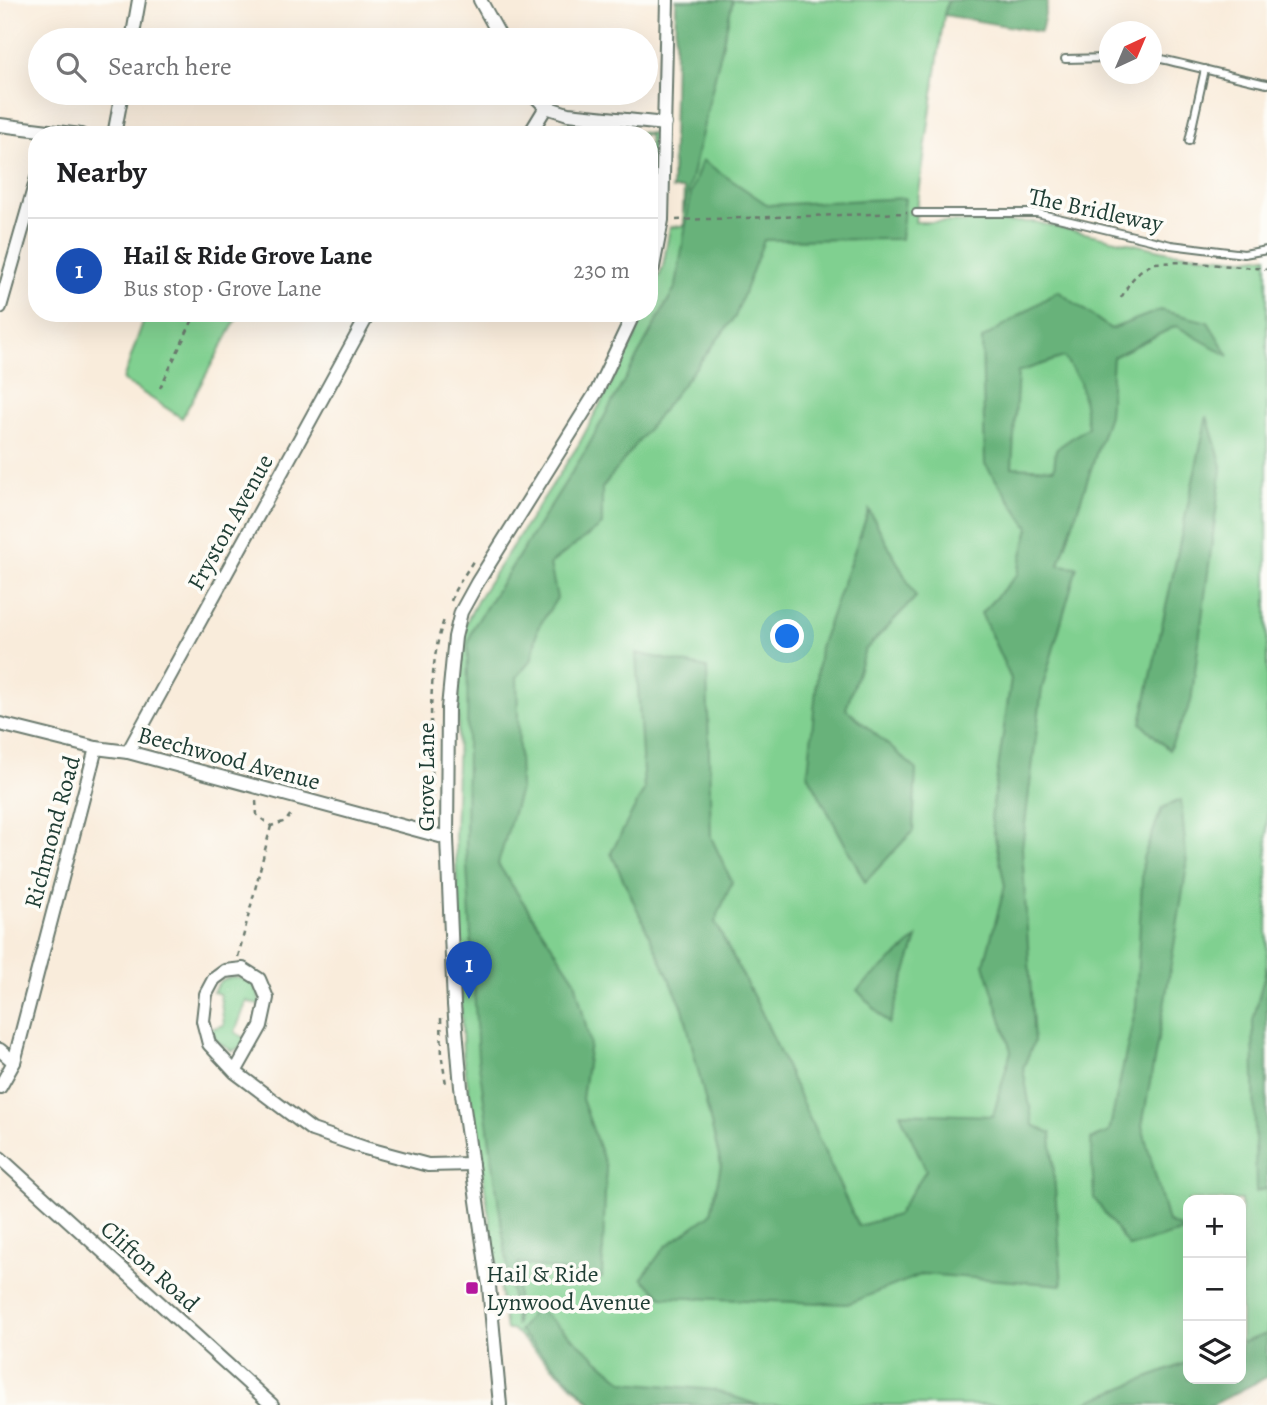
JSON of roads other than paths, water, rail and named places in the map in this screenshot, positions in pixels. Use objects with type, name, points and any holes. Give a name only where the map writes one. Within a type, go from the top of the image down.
[{"type":"street","points":[[134,28],[139,0]]},
{"type":"street","points":[[480,0],[495,28]]},
{"type":"street","points":[[658,198],[665,124],[667,0]]},
{"type":"street","points":[[116,126],[120,105]]},
{"type":"street","points":[[534,126],[546,107],[568,114],[665,124]]},
{"type":"street","points":[[0,125],[28,130]]},
{"type":"street","points":[[0,307],[28,209]]},
{"type":"street","name":"Fryston Avenue","points":[[128,752],[364,322]]},
{"type":"street","name":"Grove Lane","points":[[500,1405],[489,1286],[461,1087],[454,1005],[447,838],[447,708],[454,637],[461,612],[597,391],[630,322]]},
{"type":"street","name":"Beechwood Avenue","points":[[0,724],[96,748],[128,752],[447,838]]},
{"type":"street","name":"Richmond Road","points":[[0,1087],[14,1062],[96,748]]},
{"type":"street","points":[[235,1072],[261,1026],[267,998],[259,979],[243,970],[225,971],[214,979],[206,994],[203,1021],[209,1044],[235,1072],[312,1130],[428,1165],[472,1164]]},
{"type":"street","points":[[0,1051],[14,1062]]},
{"type":"street","name":"Clifton Road","points":[[0,1158],[272,1405]]},
{"type":"lane","points":[[1065,59],[1099,58]]},
{"type":"lane","points":[[1162,59],[1267,84]]},
{"type":"lane","points":[[1189,141],[1205,69]]},
{"type":"lane","name":"The Bridleway","points":[[916,213],[1037,212],[1171,245],[1244,254],[1267,250]]},
{"type":"place","name":"Hail & Ride Grove Lane","points":[[469,999]]},
{"type":"place","name":"Hail & Ride Lynwood Avenue","points":[[472,1288]]}]
